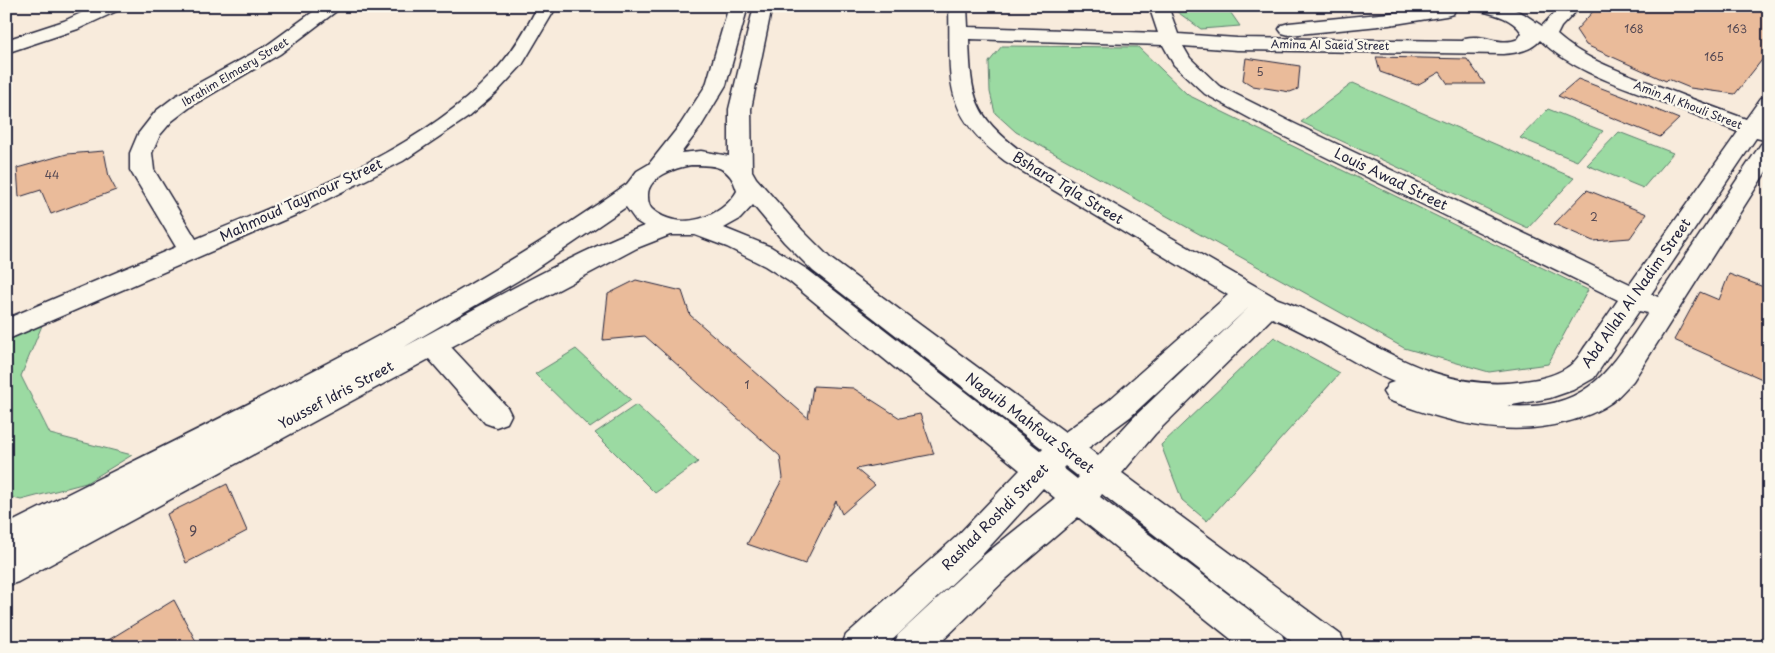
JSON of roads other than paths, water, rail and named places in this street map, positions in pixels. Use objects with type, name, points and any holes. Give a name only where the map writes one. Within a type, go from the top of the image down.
[{"type":"street","points":[[6,34],[112,6]]},
{"type":"street","name":"Ibrahim Elmasry Street","points":[[186,245],[142,170],[141,153],[149,134],[164,116],[185,100],[273,50],[334,6]]},
{"type":"street","points":[[658,168],[694,121],[716,85],[739,6]]},
{"type":"street","points":[[744,177],[724,161],[708,158],[673,161],[649,174],[638,187],[635,198],[638,207],[645,216],[682,227],[721,220],[732,214],[746,199],[749,191],[744,177],[740,109],[763,6]]},
{"type":"street","name":"Bshara Tqla Street","points":[[958,6],[961,87],[964,101],[976,122],[996,143],[1013,156],[1257,299]]},
{"type":"street","name":"Louis Awad Street","points":[[1158,6],[1181,62],[1195,76],[1228,100],[1664,311]]},
{"type":"street","points":[[1484,6],[1506,12],[1523,22],[1537,43],[1572,6]]},
{"type":"street","points":[[1451,8],[1442,14],[1441,18],[1448,30],[1465,40],[1495,47]]},
{"type":"street","name":"Amina Al Saeid Street","points":[[1170,39],[1326,26],[1451,8]]},
{"type":"street","name":"Mahmoud Taymour Street","points":[[6,312],[186,245],[335,186],[406,149],[438,129],[478,98],[509,68],[524,49],[535,13]]},
{"type":"street","points":[[6,48],[74,15]]},
{"type":"street","points":[[6,67],[51,44],[66,32],[74,15]]},
{"type":"street","name":"Amina Al Saeid Street","points":[[960,33],[1170,39],[1237,44],[1495,47]]},
{"type":"street","name":"Amin Al Khouli Street","points":[[1495,47],[1537,43],[1608,74],[1760,133]]},
{"type":"street","name":"Abd Allah Al Nadim Street","points":[[1257,299],[1311,324],[1379,362],[1422,381],[1450,389],[1477,394],[1504,395],[1529,393],[1570,381],[1584,370],[1635,297],[1760,133],[1769,103]]},
{"type":"street","points":[[911,647],[995,567],[1078,498],[1100,476],[1257,299],[1298,334],[1361,373],[1415,399],[1444,408],[1474,414],[1531,417],[1557,414],[1579,408],[1598,398],[1613,387],[1624,373],[1769,149]]},
{"type":"street","name":"Naguib Mahfouz Street","points":[[744,177],[793,236],[822,266],[1328,647]]},
{"type":"street","name":"Youssef Idris Street","points":[[6,541],[420,327],[544,253],[638,187]]},
{"type":"street","name":"Naguib Mahfouz Street","points":[[682,227],[751,246],[774,258],[1269,647]]},
{"type":"street","name":"Youssef Idris Street","points":[[6,571],[602,255],[628,242],[682,227]]},
{"type":"street","name":"Mahmoud Taymour Street","points":[[6,330],[186,245]]},
{"type":"street","name":"Rashad Roshdi Street","points":[[859,647],[968,547],[1041,469],[1257,299]]},
{"type":"street","points":[[432,344],[496,415]]}]
